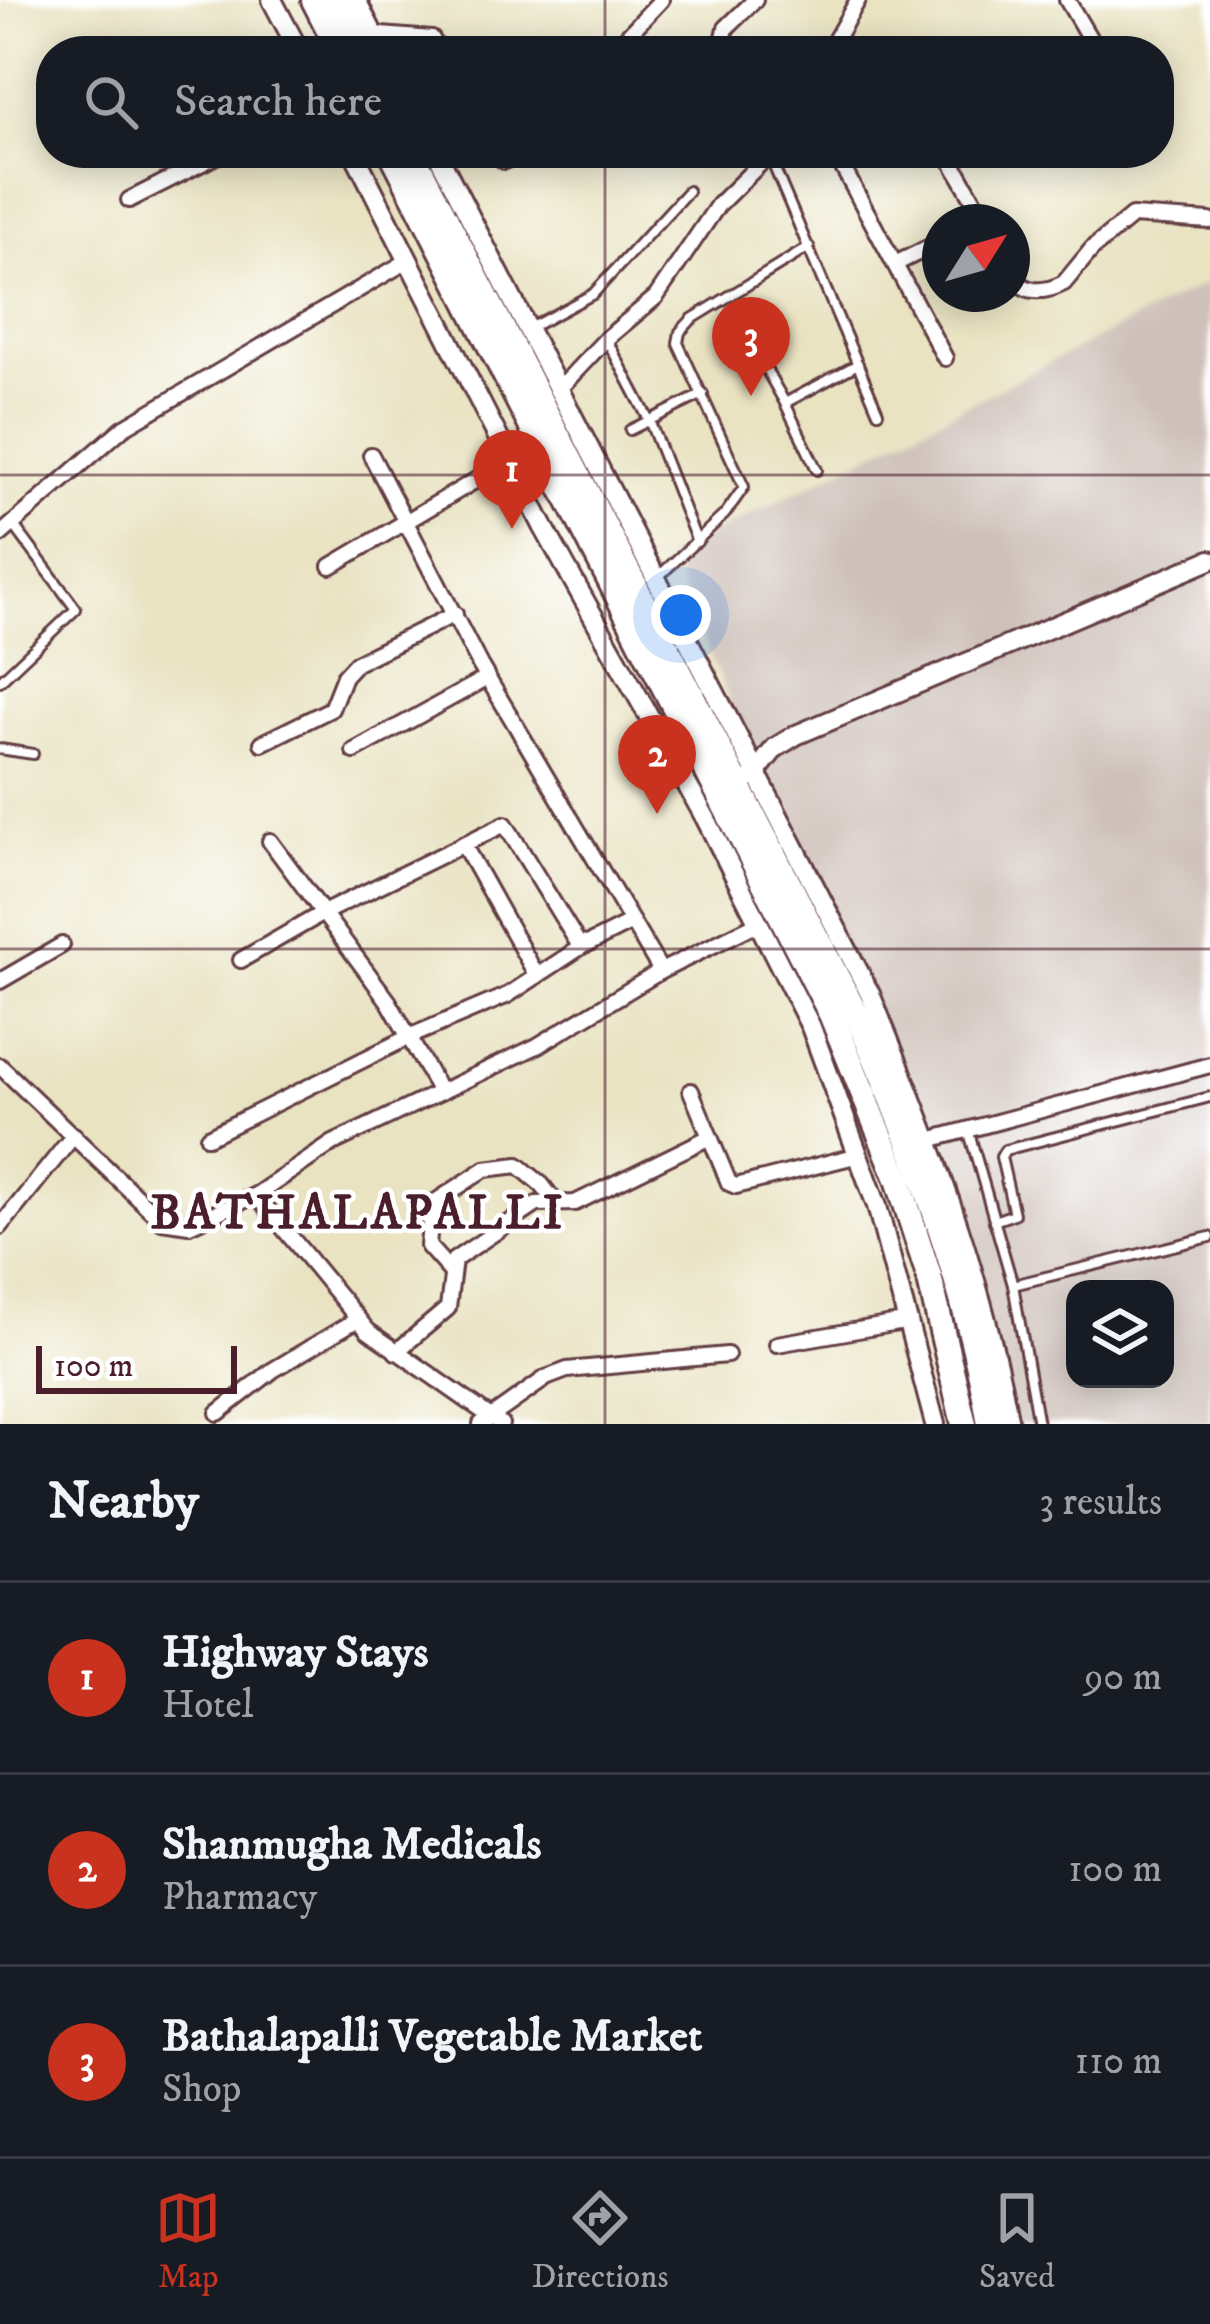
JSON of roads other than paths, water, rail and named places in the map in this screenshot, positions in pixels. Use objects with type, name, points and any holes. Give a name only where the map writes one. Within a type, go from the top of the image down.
[{"type":"highway","points":[[314,0],[349,36]]},
{"type":"highway","points":[[335,0],[353,36]]},
{"type":"highway","points":[[400,168],[830,1014],[877,1121],[929,1276],[964,1424]]},
{"type":"highway","points":[[420,168],[749,781],[860,1020],[908,1138],[960,1294],[990,1424]]},
{"type":"highway","points":[[706,819],[737,834]]},
{"type":"street","points":[[272,0],[291,36]]},
{"type":"street","points":[[356,0],[357,36]]},
{"type":"street","points":[[628,36],[662,0]]},
{"type":"street","points":[[724,36],[726,28],[755,0]]},
{"type":"street","points":[[837,36],[857,0]]},
{"type":"street","points":[[1067,0],[1088,36]]},
{"type":"street","points":[[129,200],[192,168]]},
{"type":"street","points":[[362,168],[509,460],[706,819],[811,1027],[859,1155],[910,1321],[935,1424]]},
{"type":"street","points":[[444,168],[655,580],[749,781],[844,940],[929,1139],[963,1238],[1009,1424]]},
{"type":"street","points":[[557,391],[606,339],[656,297],[718,205],[756,168]]},
{"type":"street","points":[[844,168],[946,358]]},
{"type":"street","points":[[955,168],[976,204]]},
{"type":"street","points":[[1030,288],[1054,289],[1064,283],[1120,222],[1140,214],[1210,221]]},
{"type":"street","points":[[895,264],[922,251]]},
{"type":"street","points":[[0,535],[123,428],[410,260]]},
{"type":"street","points":[[371,455],[488,677],[662,971]]},
{"type":"street","points":[[331,566],[509,460]]},
{"type":"street","points":[[749,781],[775,748],[796,735],[1210,560]]},
{"type":"street","points":[[262,743],[331,709],[344,676],[356,663],[455,614]]},
{"type":"street","points":[[354,751],[488,677]]},
{"type":"street","points":[[241,960],[322,913],[505,824],[578,943],[584,944]]},
{"type":"street","points":[[270,841],[411,1036],[440,1092]]},
{"type":"street","points":[[463,844],[537,976]]},
{"type":"street","points":[[208,1137],[411,1036],[508,994],[584,944],[632,922]]},
{"type":"street","points":[[0,1066],[162,1221],[189,1225],[256,1195],[333,1143],[537,1046],[662,971],[758,922]]},
{"type":"street","points":[[0,981],[62,945]]},
{"type":"street","points":[[929,1139],[1210,1065]]},
{"type":"street","points":[[691,1091],[730,1183],[739,1187],[859,1155]]},
{"type":"street","points":[[0,1227],[74,1135]]},
{"type":"street","points":[[396,1352],[448,1308],[454,1260],[537,1204],[575,1203],[710,1137]]},
{"type":"street","points":[[452,1273],[428,1246],[432,1204],[485,1169],[518,1165],[556,1203]]},
{"type":"street","points":[[256,1195],[368,1331],[491,1422],[546,1378],[567,1370],[727,1355]]},
{"type":"street","points":[[218,1413],[273,1370],[358,1318]]},
{"type":"street","points":[[777,1344],[910,1321]]},
{"type":"lane","points":[[776,168],[878,412]]},
{"type":"lane","points":[[527,330],[593,294],[688,191]]},
{"type":"lane","points":[[655,580],[698,542],[744,487],[678,343],[684,325],[809,247]]},
{"type":"lane","points":[[606,339],[650,420],[698,542]]},
{"type":"lane","points":[[754,348],[817,470]]},
{"type":"lane","points":[[784,403],[858,364]]},
{"type":"lane","points":[[630,430],[703,394]]},
{"type":"lane","points":[[0,681],[76,609],[14,524]]},
{"type":"lane","points":[[0,749],[33,754]]},
{"type":"lane","points":[[994,1221],[1014,1214],[1001,1157],[1005,1150],[1210,1096]]},
{"type":"lane","points":[[968,1129],[1013,1285],[1038,1424]]},
{"type":"lane","points":[[1013,1285],[1210,1237]]},
{"type":"place","name":"Bathalapalli Vegetable Market","points":[[751,396]]},
{"type":"place","name":"Highway Stays","points":[[512,529]]},
{"type":"place","name":"Shanmugha Medicals","points":[[657,814]]},
{"type":"district","name":"BATHALAPALLI","points":[[358,1211]]}]
